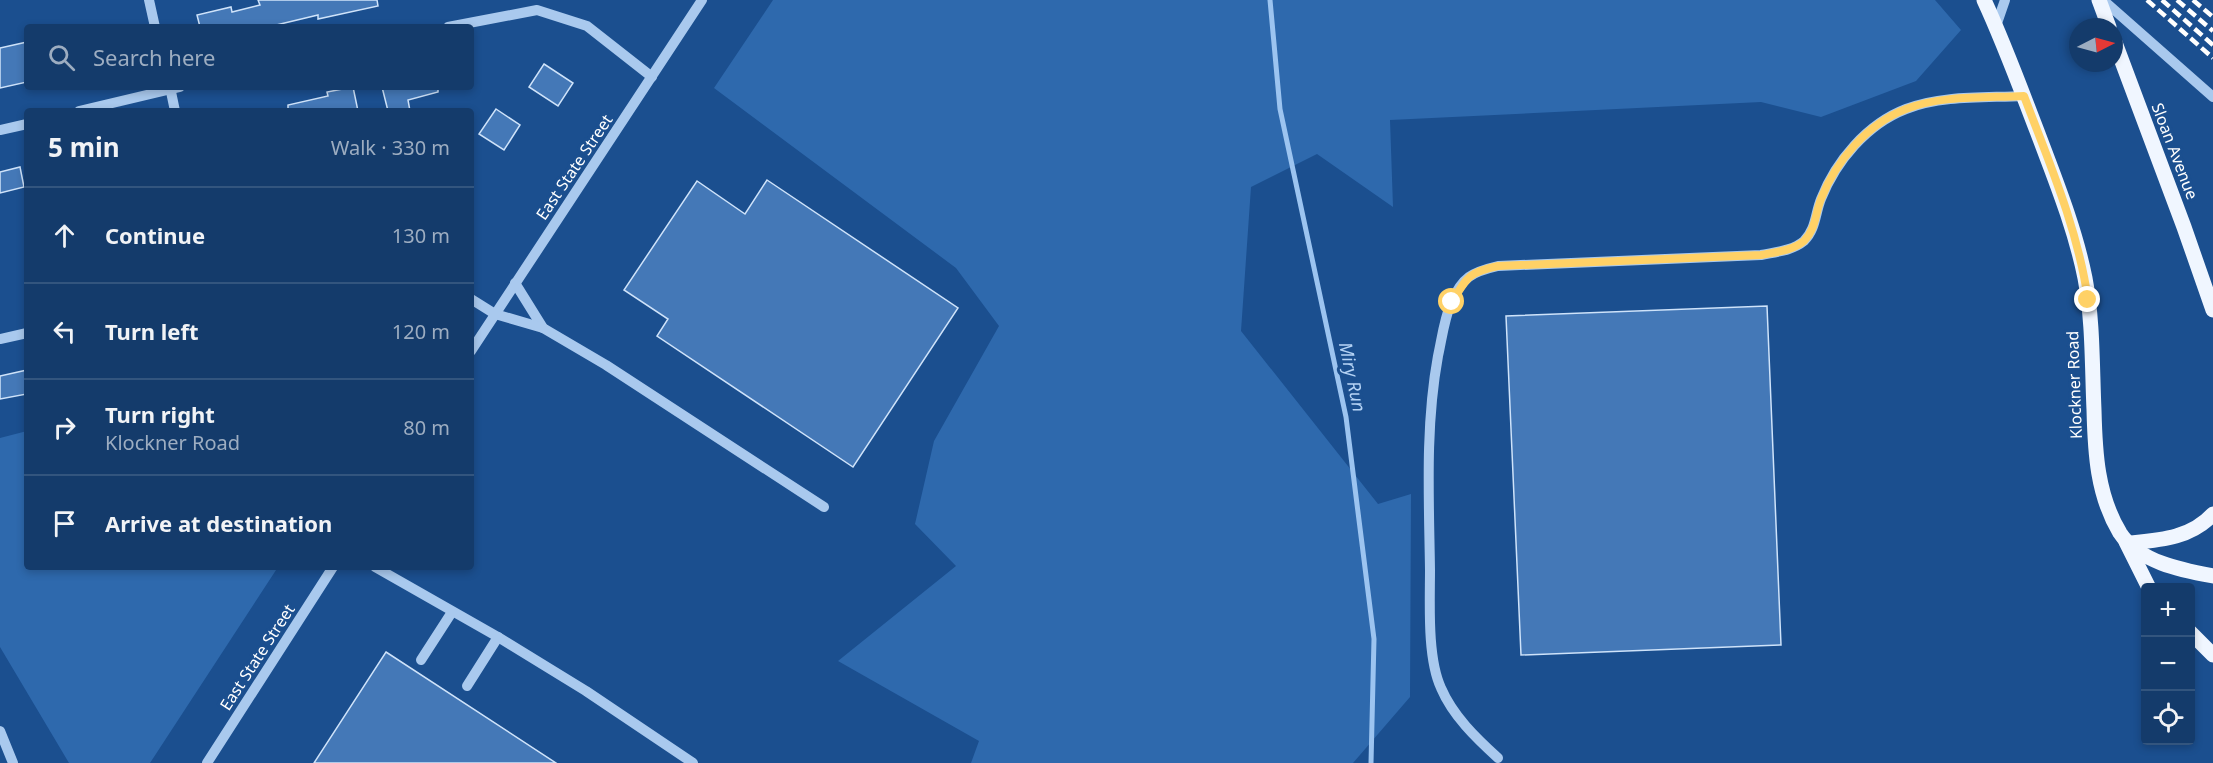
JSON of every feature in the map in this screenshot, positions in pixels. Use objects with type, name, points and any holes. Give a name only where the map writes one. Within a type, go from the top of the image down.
[{"type":"main road","name":"Klockner Road","points":[[1984,0],[2024,96],[2061,195],[2081,260],[2088,300],[2096,458],[2104,495],[2147,583]]},
{"type":"main road","points":[[2101,0],[2106,18]]},
{"type":"main road","name":"Sloan Avenue","points":[[2123,64],[2213,310]]},
{"type":"main road","points":[[2126,539],[2168,539],[2190,532],[2213,514]]},
{"type":"main road","points":[[2126,539],[2160,562],[2213,576]]},
{"type":"main road","points":[[2195,637],[2213,655]]},
{"type":"street","points":[[149,0],[154,24]]},
{"type":"street","name":"East State Street","points":[[474,346],[702,0]]},
{"type":"street","points":[[1996,26],[2005,0]]},
{"type":"street","points":[[2101,0],[2213,97]]},
{"type":"street","points":[[464,24],[537,10],[588,26],[652,77]]},
{"type":"street","points":[[91,108],[165,90]]},
{"type":"street","points":[[173,90],[175,108]]},
{"type":"street","points":[[1498,758],[1456,715],[1440,687],[1434,661],[1431,629],[1428,443],[1435,372],[1444,327],[1452,302],[1464,282],[1476,271],[1498,266],[1761,255],[1787,250],[1803,241],[1814,228],[1820,200],[1837,167],[1859,141],[1880,122],[1907,108],[1934,102],[2024,96]]},
{"type":"street","points":[[0,130],[24,125]]},
{"type":"street","points":[[515,283],[543,328]]},
{"type":"street","points":[[474,301],[495,314],[543,328],[636,385],[824,507]]},
{"type":"street","points":[[0,339],[24,334]]},
{"type":"street","name":"East State Street","points":[[207,763],[331,570]]},
{"type":"street","points":[[380,570],[586,690],[693,763]]},
{"type":"street","points":[[421,660],[452,612]]},
{"type":"street","points":[[467,686],[498,637]]},
{"type":"street","points":[[0,731],[4,754],[13,763]]},
{"type":"shaded area","points":[[773,0],[1935,0],[1961,30],[1916,81],[1821,117],[1761,102],[1390,120],[1393,207],[1317,154],[1251,187],[1241,331],[1378,504],[1411,494],[1410,697],[1353,763],[971,763],[979,741],[838,661],[956,566],[915,524],[934,441],[999,326],[956,268],[714,88]]},
{"type":"shaded area","points":[[24,432],[24,570],[276,570],[150,763],[69,763],[0,647],[0,438]]},
{"type":"building","points":[[258,0],[377,0],[378,6],[318,19],[318,15],[280,24],[199,24],[197,15],[231,7],[232,12],[260,5]]},
{"type":"building","points":[[24,43],[24,83],[0,88],[0,48]]},
{"type":"building","points":[[544,64],[573,83],[558,106],[529,87]]},
{"type":"building","points":[[354,90],[357,108],[288,108],[288,105],[328,96],[327,92]]},
{"type":"building","points":[[383,90],[438,90],[438,92],[408,100],[409,108],[387,108]]},
{"type":"building","points":[[496,109],[520,125],[504,150],[479,134]]},
{"type":"building","points":[[20,167],[24,187],[0,193],[0,172]]},
{"type":"building","points":[[767,180],[958,308],[853,467],[657,336],[668,319],[624,290],[697,181],[745,214]]},
{"type":"building","points":[[1767,306],[1781,645],[1521,655],[1506,316]]},
{"type":"building","points":[[24,371],[24,395],[0,399],[0,376]]},
{"type":"building","points":[[386,652],[556,763],[314,763]]},
{"type":"waterway","name":"Miry Run","points":[[1270,0],[1280,109],[1346,417],[1374,639],[1371,763]]},
{"type":"railway","points":[[2147,0],[2213,58]]},
{"type":"railway","points":[[2162,0],[2213,45]]},
{"type":"railway","points":[[2177,0],[2213,31]]},
{"type":"railway","points":[[2193,0],[2213,17]]},
{"type":"route","points":[[1452,302],[1464,282],[1476,271],[1498,266],[1761,255],[1787,250],[1803,241],[1814,228],[1820,200],[1837,167],[1859,141],[1880,122],[1907,108],[1934,102],[2024,96],[2069,219],[2081,260],[2088,300]]}]
